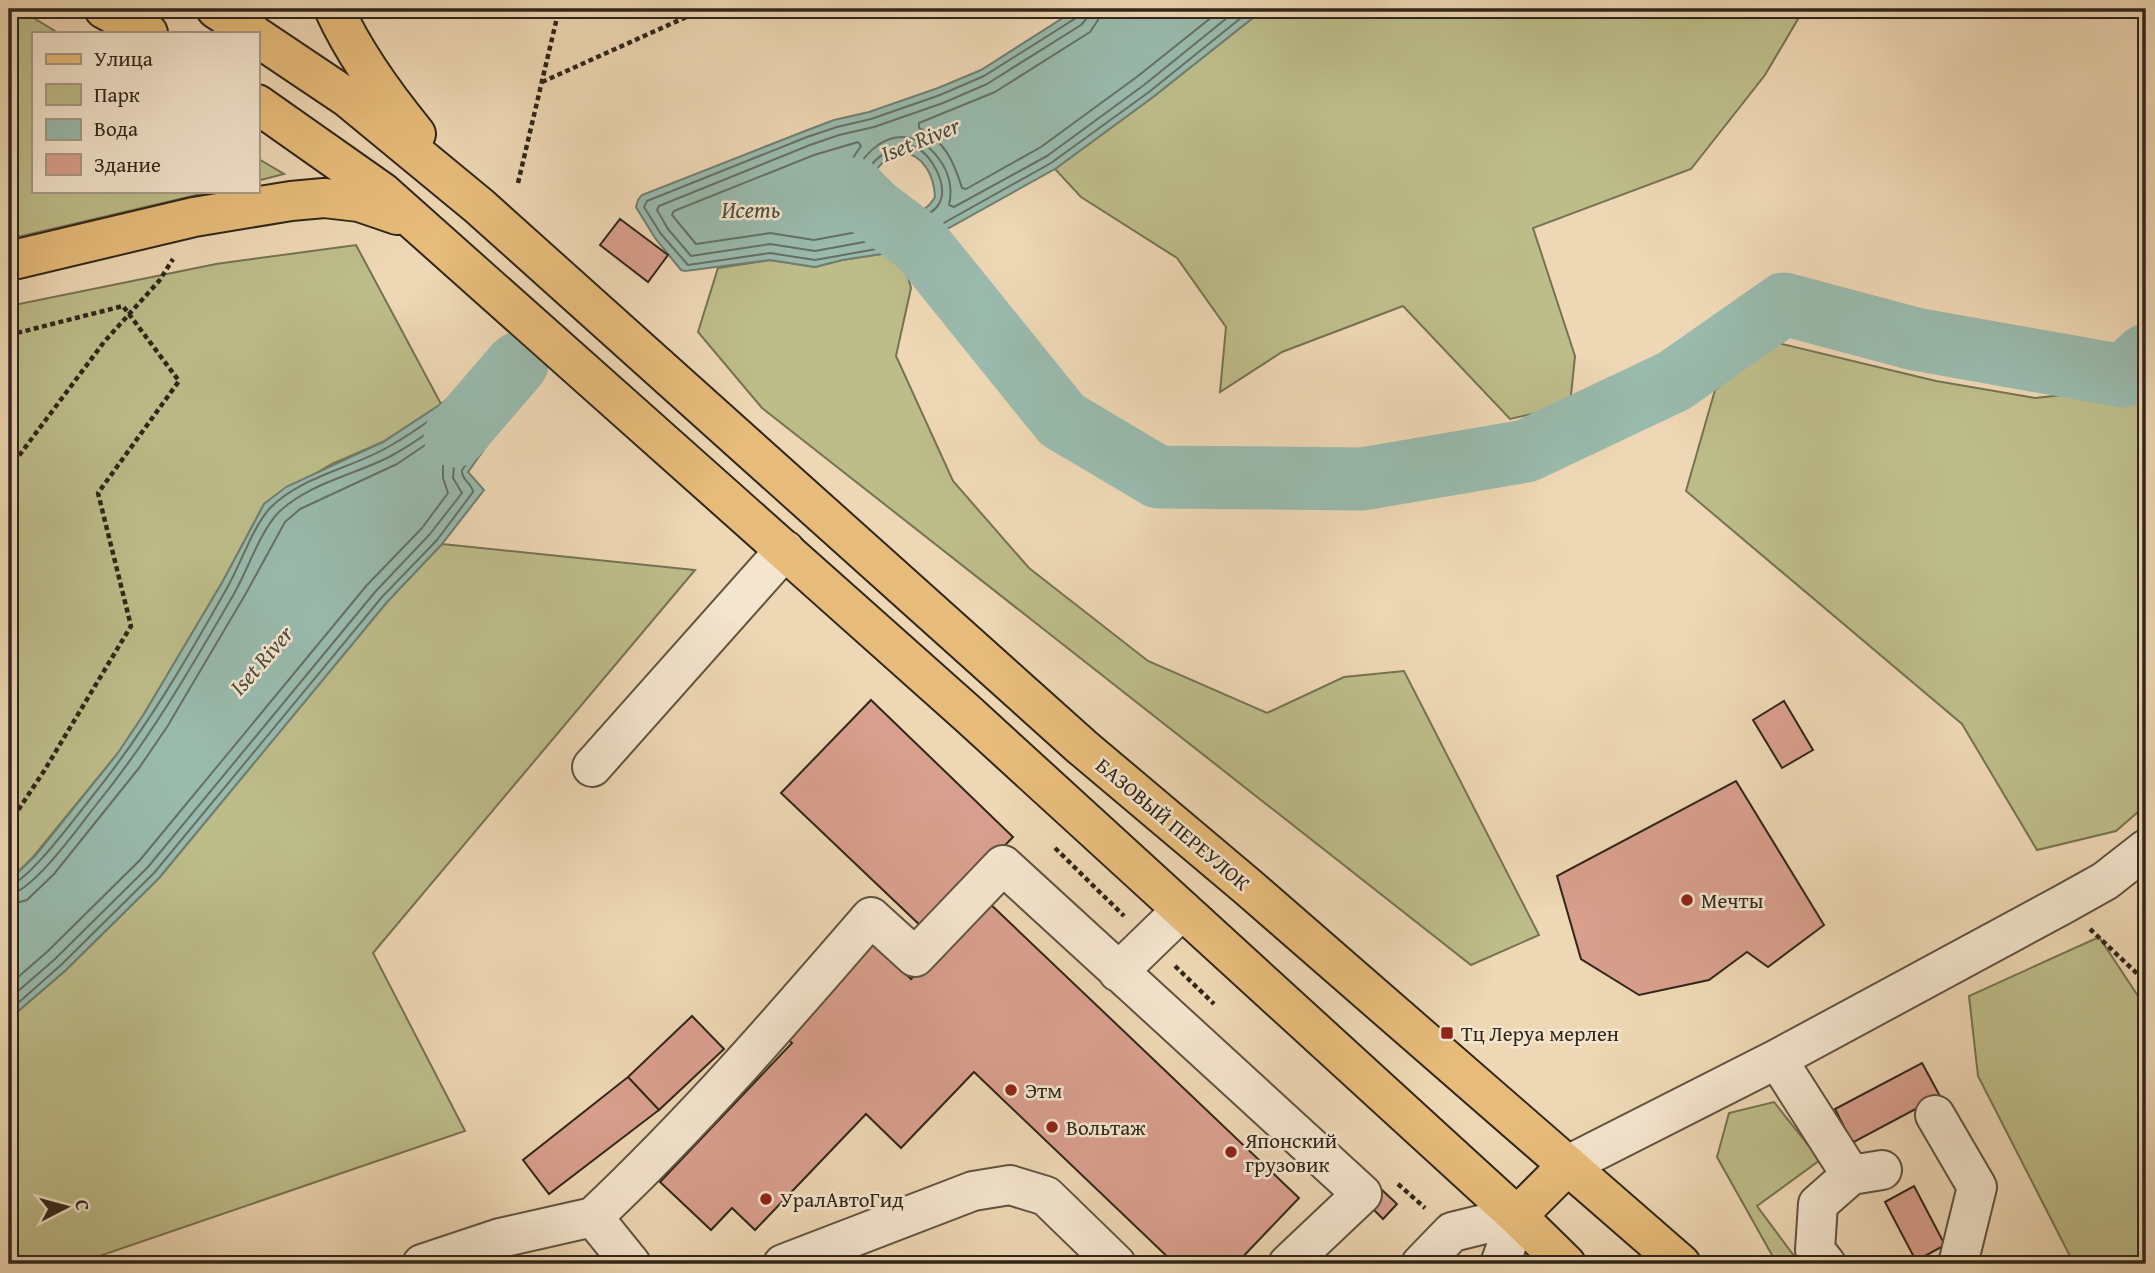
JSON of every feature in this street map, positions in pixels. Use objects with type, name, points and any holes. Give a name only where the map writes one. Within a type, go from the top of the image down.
[{"type":"main road","points":[[104,9],[146,32]]},
{"type":"main road","points":[[216,9],[250,32]]},
{"type":"main road","points":[[334,9],[356,52],[388,100],[480,206]]},
{"type":"main road","points":[[259,38],[348,98],[480,206]]},
{"type":"main road","points":[[259,105],[382,192],[636,417],[1182,910],[1566,1264]]},
{"type":"main road","points":[[9,261],[194,218],[324,198],[359,202],[392,212],[425,230]]},
{"type":"main road","name":"БАЗОВЫЙ ПЕРЕУЛОК","points":[[480,206],[1082,747],[1248,887],[1681,1264]]},
{"type":"main road","points":[[1517,1216],[1568,1165]]},
{"type":"street","points":[[592,767],[785,550]]},
{"type":"street","points":[[1568,1165],[1777,1059],[2105,881],[2146,849]]},
{"type":"street","points":[[422,1264],[500,1238],[593,1217],[648,1166],[755,1052],[871,917],[915,957],[1003,865],[1362,1194],[1288,1264]]},
{"type":"street","points":[[1118,972],[1182,910]]},
{"type":"street","points":[[1777,1059],[1867,1173],[1818,1204],[1815,1251],[1826,1264]]},
{"type":"street","points":[[1935,1115],[1977,1187],[1958,1264]]},
{"type":"street","points":[[783,1264],[973,1191],[1010,1185],[1046,1196],[1116,1264]]},
{"type":"street","points":[[1421,1264],[1452,1232],[1517,1216]]},
{"type":"street","points":[[1500,1264],[1517,1216]]},
{"type":"street","points":[[593,1217],[631,1264]]},
{"type":"path","points":[[518,183],[559,9]]},
{"type":"path","points":[[542,82],[704,9]]},
{"type":"path","points":[[9,469],[104,342],[159,281],[177,253]]},
{"type":"path","points":[[9,335],[124,306],[179,381],[98,493],[131,626],[9,824]]},
{"type":"green space","points":[[9,9],[19,9],[56,32],[32,32],[32,192],[210,192],[9,239]]},
{"type":"green space","points":[[1264,9],[1796,9],[1798,19],[1765,75],[1691,169],[1533,228],[1575,356],[1570,405],[1510,419],[1403,306],[1282,352],[1220,392],[1226,327],[1177,258],[1081,197],[1055,169],[1153,97]]},
{"type":"green space","points":[[259,159],[284,174],[259,180]]},
{"type":"green space","points":[[356,245],[441,404],[383,442],[332,464],[264,504],[223,581],[118,753],[34,856],[9,881],[9,306],[216,264]]},
{"type":"green space","points":[[901,251],[911,288],[896,356],[953,481],[1029,568],[1148,661],[1267,713],[1344,677],[1404,671],[1539,935],[1471,965],[762,408],[698,332],[718,268],[770,260],[815,267]]},
{"type":"green space","points":[[1774,342],[1936,381],[2035,398],[2146,386],[2146,805],[2116,831],[2037,850],[1962,724],[1686,491],[1715,390]]},
{"type":"green space","points":[[442,544],[695,570],[373,953],[465,1131],[76,1264],[9,1264],[9,1019],[66,970],[159,878],[387,602]]},
{"type":"green space","points":[[2099,937],[2146,1008],[2146,1264],[2074,1264],[1978,1076],[1969,996]]},
{"type":"green space","points":[[1774,1102],[1820,1160],[1757,1206],[1800,1264],[1777,1264],[1717,1157],[1729,1113]]},
{"type":"water","name":"Исеть","points":[[1077,9],[1264,9],[1153,97],[1055,169],[920,244],[901,251],[815,267],[770,260],[685,271],[681,270],[655,238],[636,207],[642,195],[834,120],[869,112],[981,70]],"holes":[[[902,152],[922,162],[933,182],[935,197],[924,209],[904,210],[894,207],[884,203],[871,189],[871,180],[884,161]]]},
{"type":"water","points":[[485,368],[512,369],[521,398],[468,472],[484,490],[442,544],[387,602],[159,878],[66,970],[9,1019],[9,881],[35,856],[118,753],[223,581],[264,504],[286,487],[383,442],[441,404]]},
{"type":"building","points":[[620,219],[668,255],[648,282],[600,245]]},
{"type":"building","points":[[871,700],[1013,837],[924,929],[781,793]]},
{"type":"building","points":[[1784,701],[1813,750],[1782,768],[1753,720]]},
{"type":"building","name":"Мечты","points":[[1736,781],[1824,925],[1768,967],[1747,952],[1709,980],[1639,995],[1581,959],[1557,876]]},
{"type":"building","points":[[986,900],[1299,1198],[1236,1264],[1175,1264],[974,1072],[901,1148],[866,1114],[755,1230],[732,1208],[711,1230],[660,1182],[792,1043],[771,1023],[859,930],[911,979]]},
{"type":"building","points":[[692,1016],[724,1049],[659,1110],[628,1077]]},
{"type":"building","points":[[1922,1063],[1940,1096],[1852,1143],[1835,1109]]},
{"type":"building","points":[[628,1077],[659,1110],[549,1194],[523,1160]]},
{"type":"building","points":[[1914,1186],[1945,1245],[1916,1261],[1885,1202]]},
{"type":"building","points":[[1380,1188],[1397,1204],[1383,1219],[1366,1202]]},
{"type":"waterway","points":[[854,189],[875,210],[920,244],[1062,420],[1158,477],[1362,479],[1526,451],[1674,381],[1784,304],[1915,339],[2123,376],[2146,355]]},
{"type":"waterway","name":"Iset River","points":[[455,436],[517,364]]},
{"type":"place","name":"Мечты","points":[[1687,900]]},
{"type":"place","name":"Тц Леруа мерлен","points":[[1447,1033]]},
{"type":"place","name":"Этм","points":[[1011,1090]]},
{"type":"place","name":"Вольтаж","points":[[1052,1127]]},
{"type":"place","name":"Японский грузовик","points":[[1231,1152]]},
{"type":"place","name":"УралАвтоГид","points":[[766,1199]]}]
